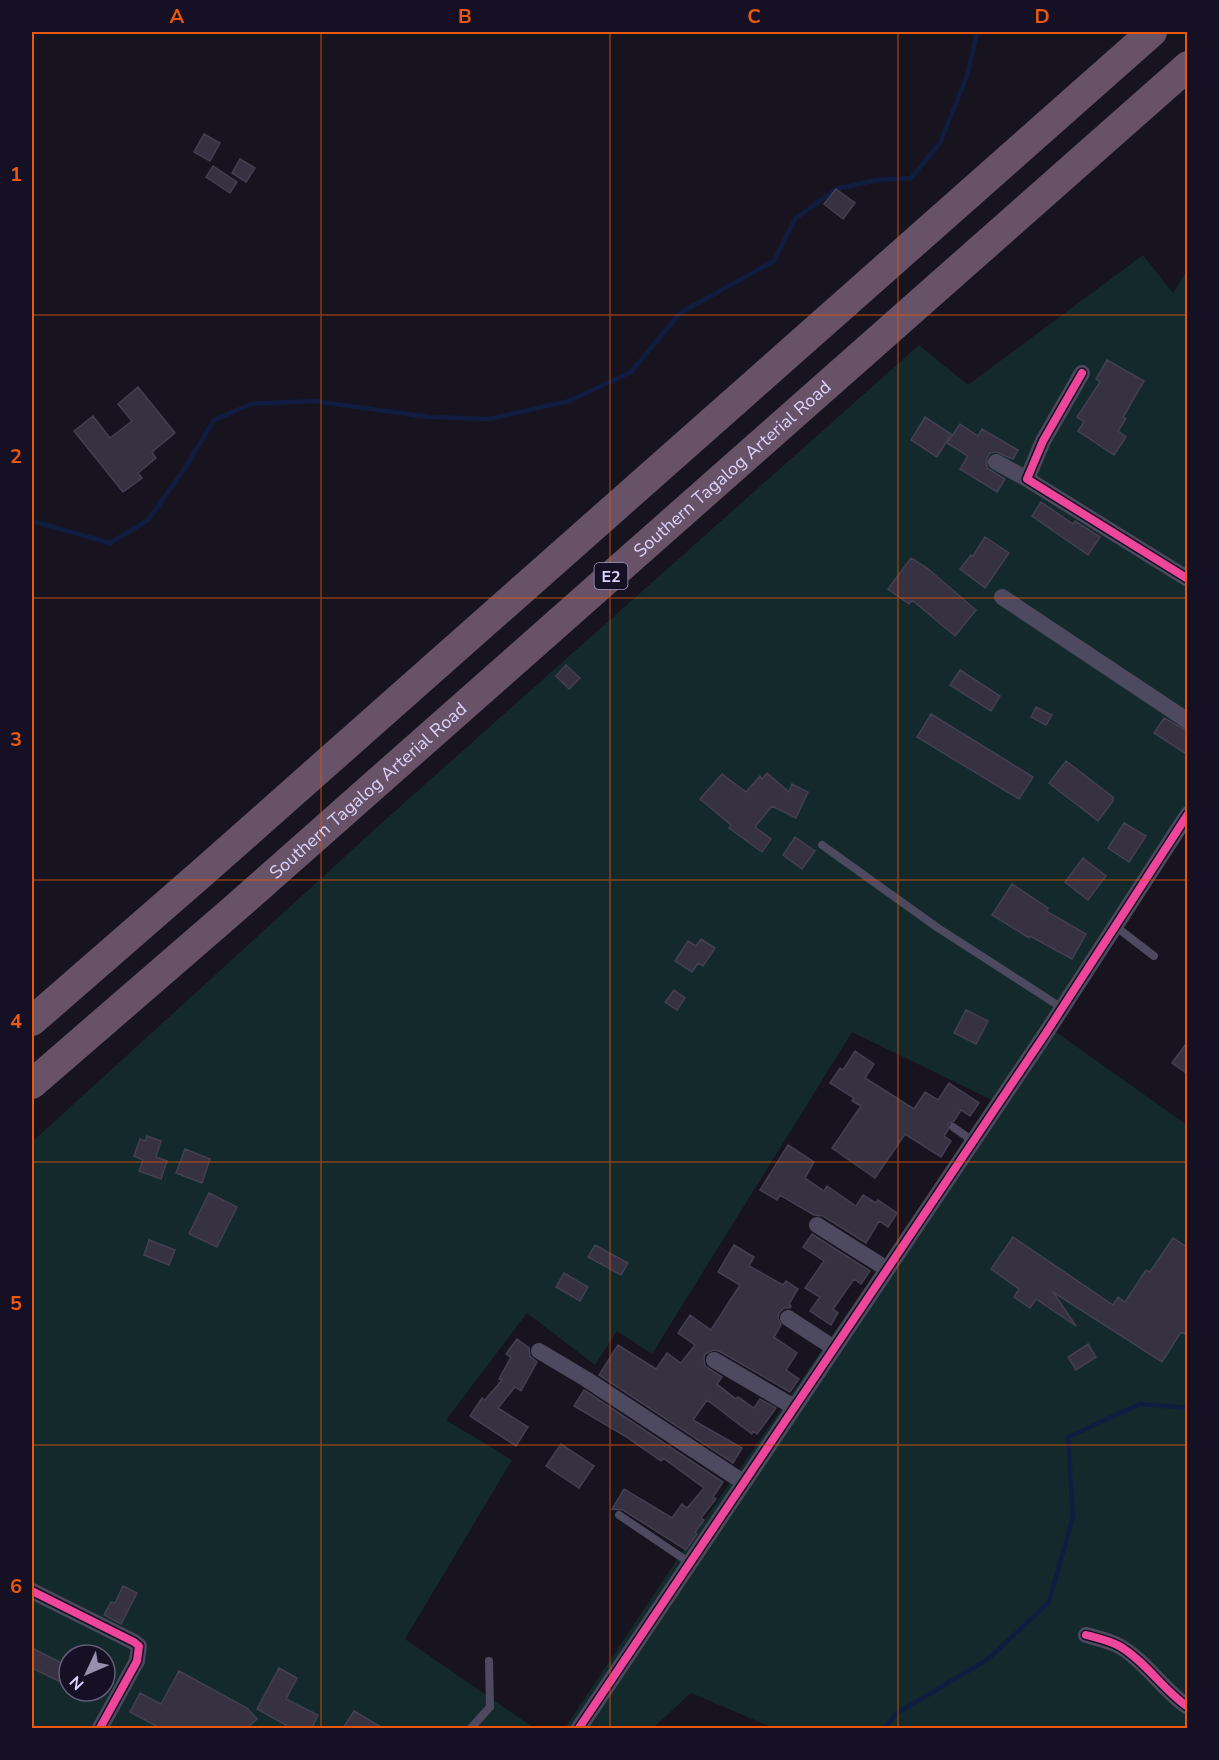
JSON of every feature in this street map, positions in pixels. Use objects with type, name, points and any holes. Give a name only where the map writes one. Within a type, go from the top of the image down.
[{"type":"highway","points":[[32,1021],[1152,32]]},
{"type":"highway","name":"Southern Tagalog Arterial Road","points":[[32,1084],[1188,66]]},
{"type":"street","points":[[1027,479],[1043,441],[1082,373]]},
{"type":"street","points":[[996,462],[1188,579]]},
{"type":"street","points":[[1002,597],[1188,721]]},
{"type":"street","points":[[579,1728],[1062,1008],[1188,814]]},
{"type":"street","points":[[817,1225],[887,1269]]},
{"type":"street","points":[[788,1318],[834,1348]]},
{"type":"street","points":[[539,1351],[744,1482]]},
{"type":"street","points":[[714,1360],[794,1407]]},
{"type":"street","points":[[32,1591],[134,1641],[139,1646],[137,1661],[100,1728]]},
{"type":"street","points":[[1086,1635],[1121,1647],[1144,1666],[1172,1696],[1188,1707]]},
{"type":"lane","points":[[822,845],[938,928],[1062,1008]]},
{"type":"lane","points":[[1114,926],[1154,956]]},
{"type":"lane","points":[[953,1127],[973,1141]]},
{"type":"lane","points":[[619,1515],[690,1563]]},
{"type":"lane","points":[[471,1728],[490,1707],[489,1661]]},
{"type":"green space","points":[[1143,255],[1173,293],[1187,270],[1187,829],[1053,1030],[1187,1125],[1187,1728],[768,1728],[769,1726],[691,1693],[653,1728],[565,1728],[678,1558],[994,1101],[852,1032],[652,1354],[617,1331],[595,1365],[527,1313],[446,1420],[512,1460],[405,1639],[534,1728],[32,1728],[32,1142],[385,820],[919,345],[968,385]]},
{"type":"building","points":[[204,134],[220,143],[210,161],[194,152]]},
{"type":"building","points":[[240,159],[255,168],[246,182],[232,173]]},
{"type":"building","points":[[213,166],[237,182],[230,193],[206,177]]},
{"type":"building","points":[[836,189],[855,203],[843,219],[824,204]]},
{"type":"building","points":[[1107,360],[1144,381],[1123,417],[1126,419],[1118,431],[1126,437],[1114,455],[1078,431],[1084,422],[1077,417],[1100,382],[1096,379]]},
{"type":"building","points":[[138,387],[175,433],[152,452],[156,458],[138,473],[142,478],[123,492],[74,431],[93,416],[110,438],[132,421],[118,404]]},
{"type":"building","points":[[925,417],[951,434],[937,457],[911,440]]},
{"type":"building","points":[[960,424],[978,436],[982,429],[1018,450],[1013,459],[996,452],[990,453],[987,458],[987,468],[1005,479],[997,492],[960,469],[968,456],[947,443]]},
{"type":"building","points":[[1041,502],[1073,524],[1075,521],[1100,537],[1088,555],[1032,516]]},
{"type":"building","points":[[985,537],[1009,553],[985,588],[960,569],[971,555],[973,556]]},
{"type":"building","points":[[911,558],[927,568],[976,610],[955,636],[912,600],[909,604],[888,589]]},
{"type":"building","points":[[566,665],[580,678],[569,689],[556,676]]},
{"type":"building","points":[[960,670],[1000,696],[991,711],[950,685]]},
{"type":"building","points":[[1036,707],[1052,715],[1046,725],[1031,717]]},
{"type":"building","points":[[931,714],[1033,777],[1019,799],[917,737]]},
{"type":"building","points":[[1164,718],[1188,731],[1188,755],[1154,733]]},
{"type":"building","points":[[1066,761],[1113,797],[1113,801],[1098,821],[1049,783]]},
{"type":"building","points":[[767,773],[789,792],[792,784],[808,792],[796,818],[772,806],[755,827],[771,839],[762,852],[729,828],[731,825],[700,799],[722,774],[746,792],[760,776],[762,779]]},
{"type":"building","points":[[1124,823],[1146,836],[1129,862],[1108,848]]},
{"type":"building","points":[[795,837],[815,851],[802,869],[783,855]]},
{"type":"building","points":[[1083,858],[1106,876],[1088,900],[1065,882]]},
{"type":"building","points":[[1012,884],[1048,908],[1046,911],[1086,934],[1072,959],[1030,936],[1029,938],[992,915]]},
{"type":"building","points":[[701,939],[715,948],[703,966],[698,963],[692,972],[675,961],[688,941],[696,946]]},
{"type":"building","points":[[674,990],[685,998],[677,1010],[665,1002]]},
{"type":"building","points":[[966,1010],[988,1021],[976,1044],[954,1033]]},
{"type":"building","points":[[1188,1041],[1188,1074],[1172,1063]]},
{"type":"building","points":[[855,1051],[874,1064],[865,1078],[914,1109],[925,1092],[938,1100],[949,1083],[979,1103],[970,1116],[961,1110],[954,1121],[948,1124],[948,1130],[944,1136],[951,1141],[941,1157],[905,1134],[875,1178],[832,1148],[861,1106],[852,1101],[854,1098],[830,1083],[840,1068],[843,1070]]},
{"type":"building","points":[[147,1136],[161,1141],[156,1157],[167,1161],[161,1179],[139,1171],[143,1160],[134,1156],[140,1139],[145,1141]]},
{"type":"building","points":[[788,1145],[814,1162],[805,1178],[824,1191],[827,1186],[856,1206],[863,1195],[876,1203],[878,1200],[897,1213],[888,1227],[879,1221],[866,1243],[823,1216],[814,1215],[780,1195],[777,1200],[760,1190]]},
{"type":"building","points":[[185,1149],[210,1159],[202,1183],[176,1173]]},
{"type":"building","points":[[209,1193],[237,1207],[217,1247],[189,1234]]},
{"type":"building","points":[[812,1234],[870,1271],[861,1284],[854,1279],[833,1309],[838,1313],[831,1325],[810,1311],[820,1297],[805,1288],[824,1261],[803,1247]]},
{"type":"building","points":[[1013,1237],[1113,1305],[1118,1297],[1125,1302],[1146,1270],[1150,1272],[1173,1238],[1188,1248],[1188,1336],[1181,1332],[1162,1362],[1053,1292],[1076,1326],[1036,1299],[1030,1308],[1014,1297],[1019,1289],[991,1269]]},
{"type":"building","points":[[149,1240],[175,1250],[169,1265],[144,1255]]},
{"type":"building","points":[[595,1245],[628,1263],[621,1275],[588,1257]]},
{"type":"building","points":[[734,1245],[754,1257],[749,1266],[783,1285],[786,1281],[798,1289],[789,1304],[790,1308],[784,1308],[779,1313],[778,1318],[781,1325],[774,1337],[797,1353],[786,1370],[799,1379],[790,1392],[719,1351],[713,1350],[705,1354],[705,1366],[722,1377],[717,1384],[736,1399],[738,1397],[754,1408],[760,1399],[776,1408],[757,1434],[753,1431],[752,1434],[707,1400],[693,1420],[742,1448],[733,1463],[599,1375],[618,1345],[656,1369],[667,1353],[681,1363],[695,1345],[678,1333],[690,1315],[711,1330],[740,1285],[718,1272]]},
{"type":"building","points":[[564,1273],[588,1287],[580,1301],[556,1287]]},
{"type":"building","points":[[517,1339],[529,1348],[530,1356],[537,1362],[521,1391],[515,1387],[498,1408],[528,1427],[516,1446],[470,1416],[482,1398],[485,1400],[502,1380],[499,1379],[511,1357],[506,1354]]},
{"type":"building","points":[[1088,1344],[1096,1357],[1076,1370],[1068,1357]]},
{"type":"building","points":[[584,1390],[723,1482],[713,1497],[716,1499],[701,1518],[704,1520],[686,1550],[623,1510],[612,1509],[624,1489],[672,1518],[682,1504],[687,1508],[704,1488],[663,1458],[661,1461],[625,1436],[574,1406]]},
{"type":"building","points":[[561,1444],[594,1466],[579,1488],[546,1466]]},
{"type":"building","points":[[123,1586],[137,1593],[121,1624],[104,1615],[111,1602],[115,1603]]},
{"type":"building","points":[[32,1648],[57,1661],[57,1680],[32,1668]]},
{"type":"building","points":[[279,1668],[297,1678],[286,1699],[318,1715],[312,1728],[284,1728],[286,1725],[257,1709]]},
{"type":"building","points":[[179,1671],[247,1708],[257,1719],[247,1728],[160,1728],[130,1712],[140,1693],[161,1704]]},
{"type":"building","points":[[354,1711],[383,1728],[343,1728]]},
{"type":"waterway","points":[[32,521],[110,543],[148,520],[185,468],[214,420],[251,404],[313,401],[430,417],[489,419],[569,401],[631,372],[680,313],[774,261],[795,219],[836,189],[877,180],[911,178],[940,143],[967,76],[977,32]]},
{"type":"waterway","points":[[884,1728],[896,1714],[988,1659],[1049,1602],[1073,1517],[1068,1437],[1140,1404],[1188,1408]]},
{"type":"cycle path","points":[[1082,373],[1043,441],[1027,479],[1188,579]]},
{"type":"cycle path","points":[[579,1728],[1046,1033],[1188,814]]},
{"type":"cycle path","points":[[32,1591],[139,1646],[137,1661],[100,1728]]},
{"type":"cycle path","points":[[1086,1635],[1113,1643],[1130,1653],[1188,1707]]}]
